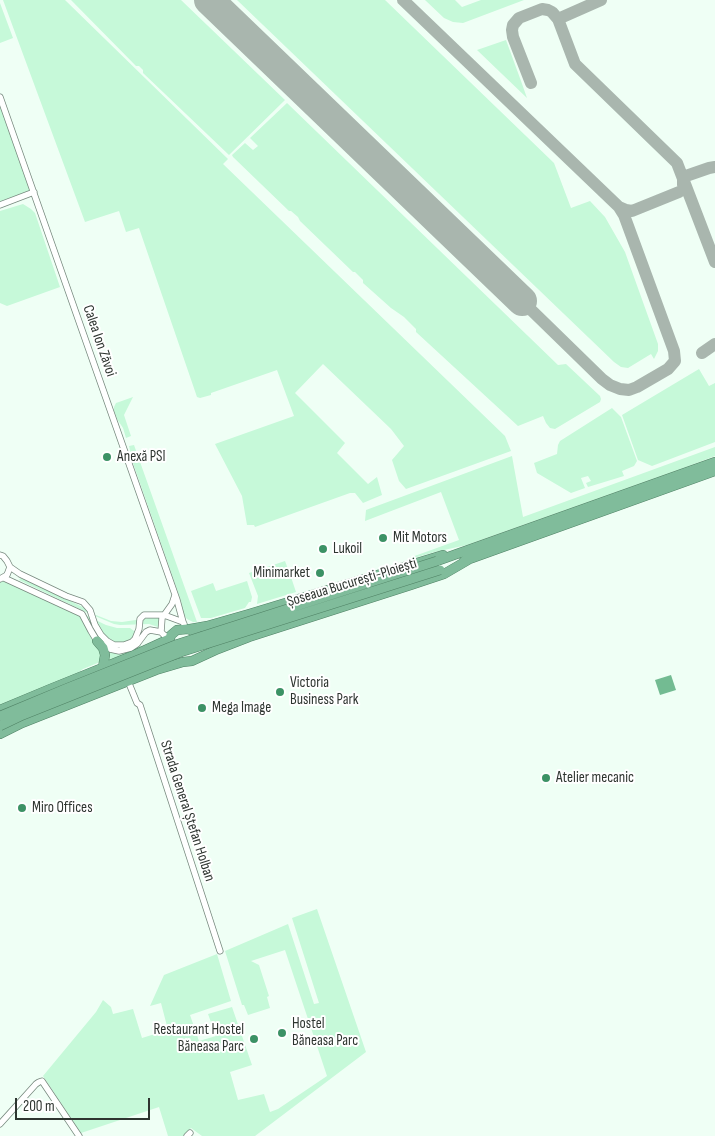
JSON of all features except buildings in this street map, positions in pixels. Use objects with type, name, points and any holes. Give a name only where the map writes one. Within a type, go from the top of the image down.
[{"type":"highway","name":"Șoseaua București-Ploiești","points":[[0,726],[31,711],[181,652],[439,566],[715,462]]},
{"type":"highway","name":"Șoseaua București-Ploiești","points":[[466,556],[715,471]]},
{"type":"highway","points":[[0,710],[150,649],[177,630],[187,627],[207,626],[438,556],[466,556]]},
{"type":"highway","points":[[0,734],[22,723],[161,668],[189,662],[221,647],[249,637],[444,574],[466,556]]},
{"type":"highway","name":"Șoseaua București-Ploiești","points":[[0,716],[178,644],[439,566]]},
{"type":"highway","points":[[187,627],[199,635],[202,642],[202,649],[196,658]]},
{"type":"highway","points":[[166,637],[171,654],[176,660],[183,662]]},
{"type":"highway","points":[[97,641],[103,648],[106,656],[104,667]]},
{"type":"street","name":"Calea Ion Zăvoi","points":[[0,97],[187,627]]},
{"type":"street","points":[[0,205],[34,192]]},
{"type":"street","points":[[0,555],[8,560],[10,567],[20,574],[83,602],[90,610],[101,635],[114,645],[124,645],[132,642],[135,639],[142,617],[164,615],[187,627]]},
{"type":"street","points":[[10,567],[2,578],[82,614],[97,641],[110,649],[123,651],[131,648],[150,630],[166,637]]},
{"type":"street","points":[[166,637],[161,623],[175,595]]},
{"type":"street","name":"Strada General Ștefan Holban","points":[[128,681],[137,703],[140,705],[220,951]]},
{"type":"street","points":[[0,1124],[36,1084],[42,1081],[79,1136]]},
{"type":"shaded area","points":[[3,0],[65,0],[228,159],[223,164],[505,436],[511,451],[406,489],[399,481],[392,460],[404,446],[391,429],[323,364],[295,393],[345,443],[337,453],[368,484],[377,477],[382,495],[363,503],[355,493],[350,493],[255,527],[254,525],[247,525],[242,496],[215,444],[294,416],[277,370],[211,393],[211,395],[197,397],[139,228],[126,232],[119,211],[85,222]]},
{"type":"shaded area","points":[[71,0],[181,0],[285,100],[229,155],[143,73],[143,70],[136,66]]},
{"type":"shaded area","points":[[237,0],[385,0],[554,163],[571,208],[590,201],[605,217],[625,252],[658,344],[658,351],[654,359],[651,354],[628,368],[621,367],[614,362]]},
{"type":"shaded area","points":[[425,0],[455,0],[462,7],[481,0],[524,0],[463,23],[453,22],[444,18]]},
{"type":"shaded area","points":[[0,3],[13,38],[0,43]]},
{"type":"shaded area","points":[[506,40],[521,81],[527,98],[477,50]]},
{"type":"shaded area","points":[[0,97],[34,192],[0,205]]},
{"type":"shaded area","points":[[287,103],[558,365],[566,364],[600,396],[600,402],[555,429],[550,428],[543,416],[518,426],[416,332],[416,329],[404,317],[363,283],[363,280],[355,272],[232,155],[245,143],[253,150],[258,146],[250,138]]},
{"type":"shaded area","points":[[23,204],[35,213],[60,287],[7,306],[0,303],[0,211]]},
{"type":"shaded area","points":[[699,369],[709,386],[715,383],[715,442],[652,466],[638,460],[622,415]]},
{"type":"shaded area","points":[[133,397],[124,415],[131,436],[126,438],[123,428],[117,419],[114,407],[116,403]]},
{"type":"shaded area","points":[[612,408],[621,417],[637,461],[634,466],[622,471],[624,476],[588,487],[586,483],[591,481],[588,476],[581,478],[585,488],[571,493],[537,473],[534,463],[557,454],[560,441]]},
{"type":"shaded area","points":[[134,445],[197,622],[187,619],[183,614],[181,601],[133,463],[129,446]]},
{"type":"shaded area","points":[[715,447],[715,456],[681,469],[467,545],[410,559],[459,540],[441,492],[365,521],[366,510],[512,456],[523,517]]},
{"type":"shaded area","points":[[285,561],[288,569],[291,568],[292,572],[290,574],[296,592],[257,604],[258,596],[249,573]]},
{"type":"shaded area","points":[[21,577],[93,612],[88,613],[19,580]]},
{"type":"shaded area","points":[[0,579],[16,582],[106,625],[117,628],[130,628],[141,638],[141,647],[138,654],[120,661],[100,662],[83,669],[76,678],[0,710]]},
{"type":"shaded area","points":[[247,581],[252,597],[251,602],[245,608],[211,618],[201,618],[191,591],[213,583],[216,591]]},
{"type":"shaded area","points":[[96,615],[111,621],[122,622],[160,617],[158,627],[149,624],[114,624]]},
{"type":"shaded area","points":[[671,675],[676,690],[660,695],[655,680]]},
{"type":"shaded area","points":[[317,909],[366,1052],[255,1136],[202,1136],[191,1128],[183,1136],[168,1136],[159,1107],[81,1133],[43,1076],[96,1012],[103,1000],[111,1007],[113,1014],[133,1009],[142,1038],[168,1030],[161,1003],[150,1006],[164,975],[217,954],[231,1001],[190,1015],[199,1041],[216,1036],[208,1014],[232,1007],[252,1065],[230,1072],[238,1100],[264,1094],[270,1112],[278,1109],[327,1076],[285,950],[251,961],[259,965],[269,996],[267,997],[270,1008],[248,1015],[244,1005],[242,1005],[225,951],[288,924],[314,1004],[319,1003],[292,918]]},
{"type":"taxiway","points":[[403,0],[619,207],[624,215],[674,351],[675,361],[668,369],[637,387],[629,390],[620,389],[602,379],[522,301]]},
{"type":"taxiway","points":[[558,19],[601,0]]},
{"type":"taxiway","points":[[531,83],[513,37],[513,25],[519,18],[542,9],[548,10],[558,19],[575,64],[677,163],[715,262]]},
{"type":"taxiway","points":[[683,185],[683,177],[715,167]]},
{"type":"taxiway","points":[[619,207],[632,211],[679,192]]},
{"type":"taxiway","points":[[702,353],[715,344]]},
{"type":"runway","points":[[209,0],[522,301]]},
{"type":"place","name":"Anexă PSI","points":[[107,457]]},
{"type":"place","name":"Mit Motors","points":[[383,538]]},
{"type":"place","name":"Lukoil","points":[[323,549]]},
{"type":"place","name":"Minimarket","points":[[320,573]]},
{"type":"place","name":"Victoria Business Park","points":[[280,692]]},
{"type":"place","name":"Mega Image","points":[[202,708]]},
{"type":"place","name":"Atelier mecanic","points":[[546,778]]},
{"type":"place","name":"Miro Offices","points":[[22,808]]},
{"type":"place","name":"Hostel Băneasa Parc","points":[[282,1033]]},
{"type":"place","name":"Restaurant Hostel Băneasa Parc","points":[[254,1039]]}]
